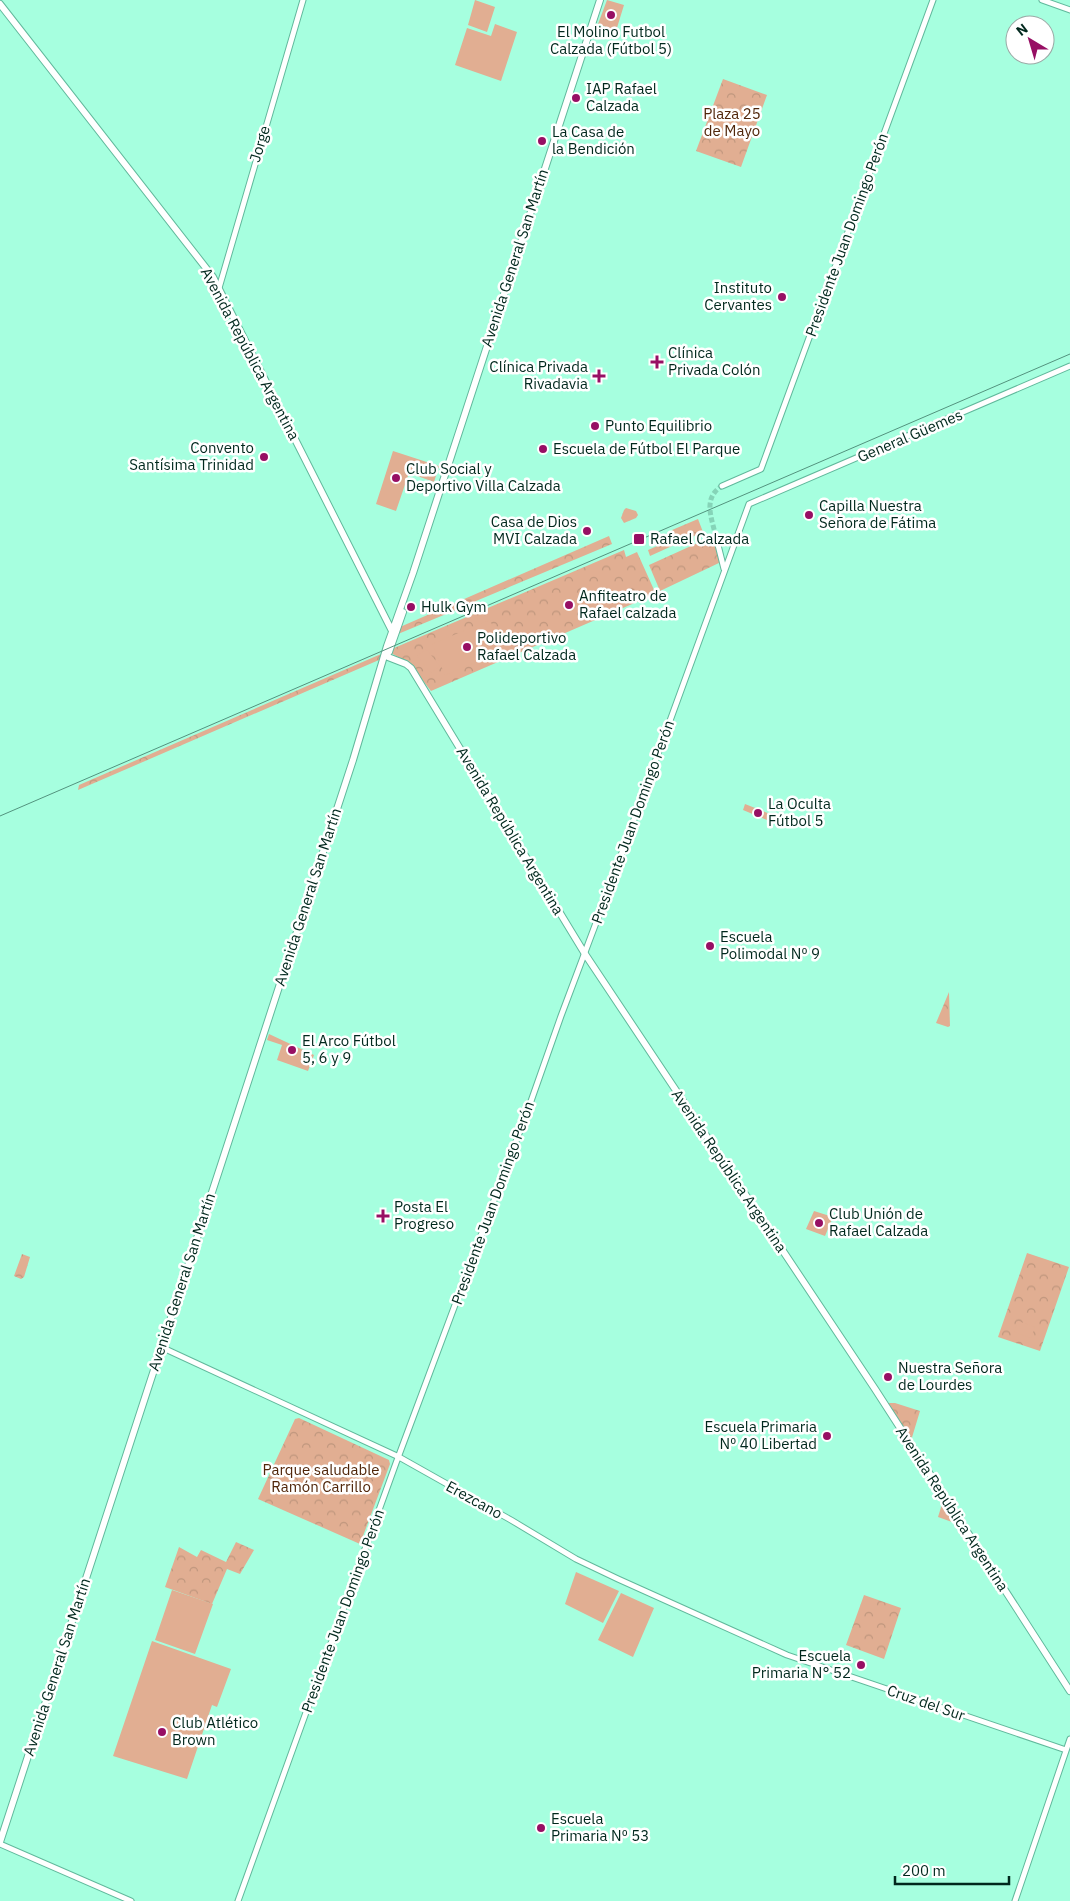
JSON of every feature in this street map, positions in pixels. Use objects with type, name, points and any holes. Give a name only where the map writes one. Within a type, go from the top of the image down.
[{"type":"main road","name":"Avenida General San Martín","points":[[0,1843],[365,722],[392,631],[413,573],[600,0]]},
{"type":"main road","name":"Avenida República Argentina","points":[[0,4],[209,272],[219,288],[392,631]]},
{"type":"main road","name":"Avenida General San Martín","points":[[365,722],[388,657],[413,573]]},
{"type":"main road","name":"Avenida República Argentina","points":[[388,657],[411,668],[585,954],[875,1389],[1070,1691]]},
{"type":"street","name":"Jorge","points":[[219,288],[303,0]]},
{"type":"street","name":"Presidente Juan Domingo Perón","points":[[722,486],[761,469],[933,0]]},
{"type":"street","points":[[1042,0],[1070,10]]},
{"type":"street","name":"General Güemes","points":[[748,504],[1070,366]]},
{"type":"street","name":"Presidente Juan Domingo Perón","points":[[238,1901],[398,1457],[585,954],[748,504]]},
{"type":"street","points":[[716,537],[724,569]]},
{"type":"street","name":"Erezcano","points":[[160,1347],[398,1457],[576,1559],[787,1655]]},
{"type":"street","name":"Cruz del Sur","points":[[787,1655],[1066,1750]]},
{"type":"street","points":[[1015,1901],[1070,1739]]},
{"type":"street","points":[[0,1843],[131,1901]]},
{"type":"green space","points":[[475,0],[495,7],[487,32],[468,25]]},
{"type":"green space","name":"El Molino Futbol Calzada (Fútbol 5)","points":[[607,0],[624,5],[616,31],[598,24]]},
{"type":"green space","points":[[495,24],[517,32],[501,81],[455,65],[467,28],[491,36]]},
{"type":"green space","name":"Plaza 25 de Mayo","points":[[723,79],[767,95],[741,167],[696,151]]},
{"type":"green space","name":"Club Social y Deportivo Villa Calzada","points":[[393,451],[439,466],[434,482],[409,473],[396,511],[376,504]]},
{"type":"green space","points":[[626,508],[636,511],[638,515],[636,518],[624,523],[621,518]]},
{"type":"green space","points":[[698,519],[703,532],[650,556],[648,550],[676,538],[672,530]]},
{"type":"green space","points":[[609,536],[612,544],[476,601],[471,606],[463,607],[398,634],[400,627]]},
{"type":"green space","points":[[713,536],[721,562],[660,591],[649,565]]},
{"type":"green space","points":[[624,550],[626,557],[637,552],[655,592],[653,595],[431,691],[409,663],[391,653],[394,648]]},
{"type":"green space","name":"Polideportivo Rafael Calzada","points":[[490,620],[503,651],[445,675],[432,644]]},
{"type":"green space","points":[[426,649],[440,666],[431,673],[417,656]]},
{"type":"green space","points":[[381,654],[379,660],[78,790],[79,785]]},
{"type":"green space","name":"La Oculta Fútbol 5","points":[[745,804],[770,814],[767,820],[743,810]]},
{"type":"green space","points":[[949,992],[950,1026],[948,1027],[936,1023]]},
{"type":"green space","name":"El Arco Fútbol 5, 6 y 9","points":[[269,1034],[314,1055],[308,1071],[277,1060],[282,1045],[267,1040]]},
{"type":"green space","name":"Club Unión de Rafael Calzada","points":[[814,1211],[833,1217],[825,1236],[806,1229]]},
{"type":"green space","points":[[1027,1253],[1069,1267],[1040,1351],[998,1337]]},
{"type":"green space","points":[[22,1254],[30,1257],[24,1277],[21,1279],[14,1276]]},
{"type":"green space","points":[[1018,1321],[1035,1327],[1031,1338],[1014,1332]]},
{"type":"green space","points":[[889,1403],[920,1411],[910,1444],[884,1404]]},
{"type":"green space","name":"Parque saludable Ramón Carrillo","points":[[299,1418],[389,1460],[390,1464],[360,1544],[258,1499],[295,1419]]},
{"type":"green space","points":[[943,1501],[955,1518],[952,1522],[938,1517]]},
{"type":"green space","points":[[236,1542],[254,1550],[240,1574],[227,1569],[212,1604],[165,1587],[179,1547],[197,1557],[201,1550],[226,1562]]},
{"type":"green space","points":[[576,1572],[619,1591],[603,1623],[565,1604]]},
{"type":"green space","points":[[172,1590],[213,1604],[195,1654],[155,1640]]},
{"type":"green space","points":[[621,1593],[654,1608],[633,1657],[598,1640]]},
{"type":"green space","points":[[864,1595],[901,1608],[884,1659],[846,1645]]},
{"type":"green space","name":"Club Atlético Brown","points":[[152,1641],[231,1669],[217,1707],[212,1705],[187,1779],[113,1756]]},
{"type":"tunnel","points":[[716,537],[710,503],[712,496],[722,486]]},
{"type":"railway","points":[[0,816],[1070,354]]},
{"type":"place","name":"El Molino Futbol Calzada (Fútbol 5)","points":[[611,15]]},
{"type":"place","name":"IAP Rafael Calzada","points":[[576,98]]},
{"type":"place","name":"La Casa de la Bendición","points":[[542,141]]},
{"type":"place","name":"Instituto Cervantes","points":[[782,297]]},
{"type":"place","name":"Clínica Privada Colón","points":[[657,362]]},
{"type":"place","name":"Clínica Privada Rivadavia","points":[[599,376]]},
{"type":"place","name":"Punto Equilibrio","points":[[595,426]]},
{"type":"place","name":"Escuela de Fútbol El Parque","points":[[543,449]]},
{"type":"place","name":"Convento Santísima Trinidad","points":[[264,457]]},
{"type":"place","name":"Club Social y Deportivo Villa Calzada","points":[[396,478]]},
{"type":"place","name":"Capilla Nuestra Señora de Fátima","points":[[809,515]]},
{"type":"place","name":"Casa de Dios MVI Calzada","points":[[587,531]]},
{"type":"place","name":"Rafael Calzada","points":[[639,539]]},
{"type":"place","name":"Anfiteatro de Rafael calzada","points":[[569,605]]},
{"type":"place","name":"Hulk Gym","points":[[411,607]]},
{"type":"place","name":"Polideportivo Rafael Calzada","points":[[467,647]]},
{"type":"place","name":"La Oculta Fútbol 5","points":[[758,813]]},
{"type":"place","name":"Escuela Polimodal Nº 9","points":[[710,946]]},
{"type":"place","name":"El Arco Fútbol 5, 6 y 9","points":[[292,1050]]},
{"type":"place","name":"Posta El Progreso","points":[[383,1216]]},
{"type":"place","name":"Club Unión de Rafael Calzada","points":[[819,1223]]},
{"type":"place","name":"Nuestra Señora de Lourdes","points":[[888,1377]]},
{"type":"place","name":"Escuela Primaria Nº 40 Libertad","points":[[827,1436]]},
{"type":"place","name":"Escuela Primaria N° 52","points":[[861,1665]]},
{"type":"place","name":"Club Atlético Brown","points":[[162,1732]]},
{"type":"place","name":"Escuela Primaria Nº 53","points":[[541,1828]]}]
